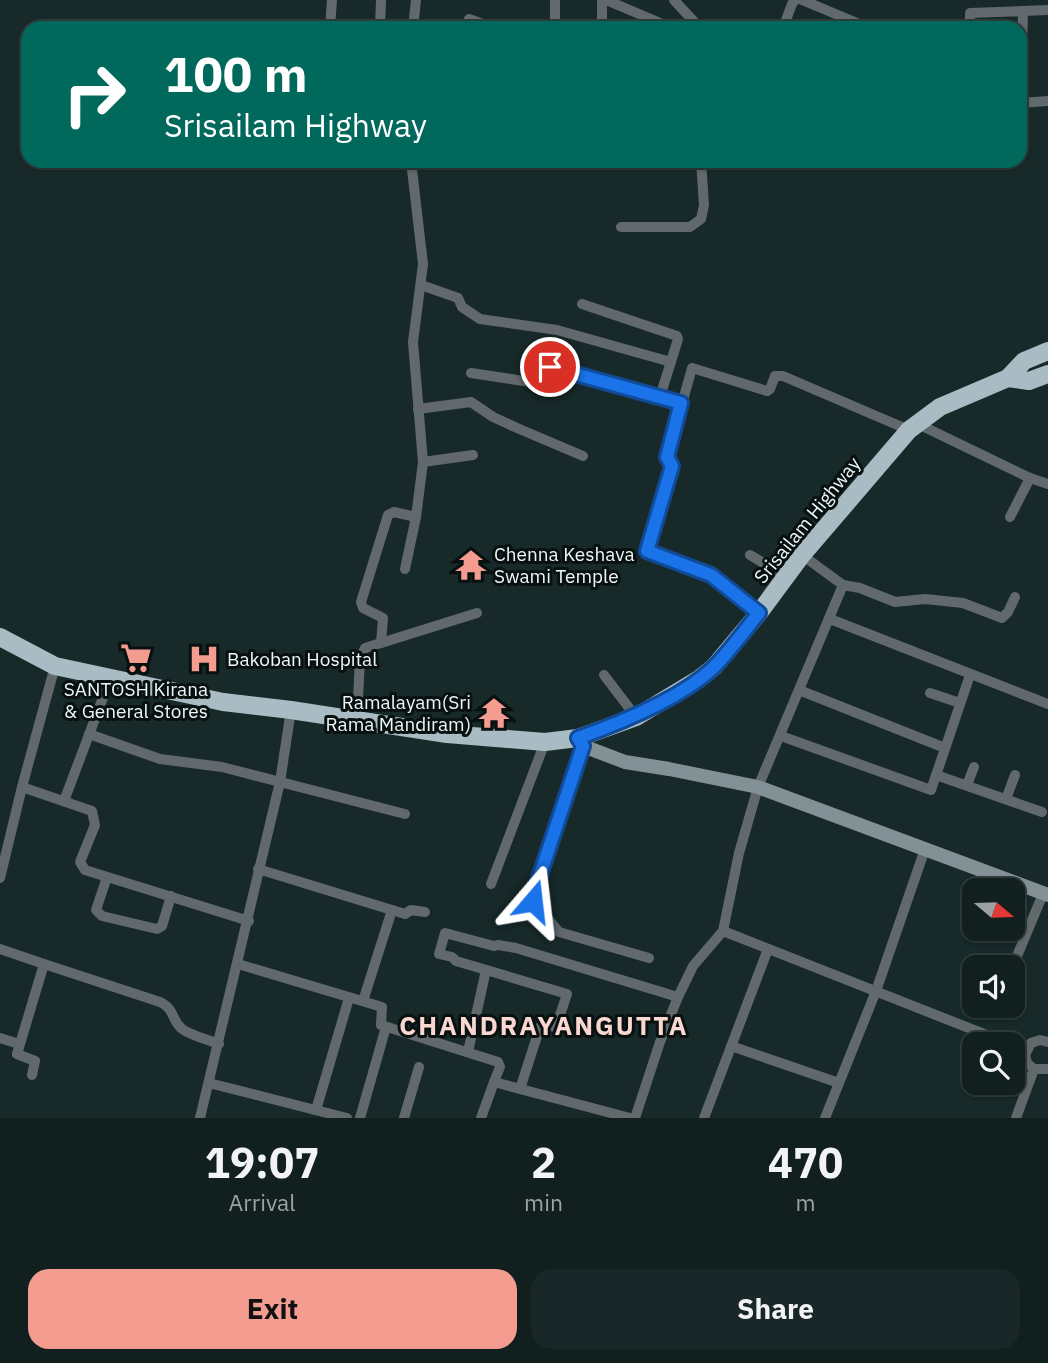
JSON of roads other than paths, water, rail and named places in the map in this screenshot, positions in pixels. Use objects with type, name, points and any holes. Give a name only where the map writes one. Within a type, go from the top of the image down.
[{"type":"highway","points":[[1008,378],[1024,361],[1048,351]]},
{"type":"highway","points":[[1008,378],[1029,381],[1048,374]]},
{"type":"highway","name":"Srisailam Highway","points":[[0,637],[55,666],[223,702],[447,734],[545,742],[580,742],[636,716],[699,679],[714,667],[802,555],[914,427],[940,407],[1008,378]]},
{"type":"main road","points":[[580,742],[625,762],[758,787],[1046,895]]},
{"type":"street","points":[[330,21],[332,0]]},
{"type":"street","points":[[380,21],[381,0]]},
{"type":"street","points":[[414,21],[416,0]]},
{"type":"street","points":[[555,0],[555,21]]},
{"type":"street","points":[[602,21],[604,0],[648,21]]},
{"type":"street","points":[[674,0],[693,21]]},
{"type":"street","points":[[786,21],[795,0]]},
{"type":"street","points":[[802,0],[852,21]]},
{"type":"street","points":[[970,21],[970,13],[1048,10]]},
{"type":"street","points":[[1023,11],[1023,21]]},
{"type":"street","points":[[469,19],[475,21]]},
{"type":"street","points":[[1027,102],[1048,101]]},
{"type":"street","points":[[405,569],[416,517],[423,462],[413,342],[423,264],[412,168]]},
{"type":"street","points":[[621,227],[690,227],[696,224],[701,219],[704,205],[701,168]]},
{"type":"street","points":[[421,285],[458,298],[462,307],[480,319],[557,330],[671,362]]},
{"type":"street","points":[[582,304],[677,336],[660,397]]},
{"type":"street","points":[[471,373],[537,383],[542,381],[549,366],[681,403]]},
{"type":"street","points":[[759,613],[711,575],[647,551],[672,466],[667,457],[692,368],[767,391],[775,376],[783,376],[914,427],[1048,484]]},
{"type":"street","points":[[418,409],[471,402],[505,423],[583,456]]},
{"type":"street","points":[[423,462],[473,455]]},
{"type":"street","points":[[1010,517],[1030,478]]},
{"type":"street","points":[[381,643],[383,618],[363,608],[361,603],[388,515],[394,512],[416,517]]},
{"type":"street","points":[[750,555],[787,576]]},
{"type":"street","points":[[802,555],[843,585],[860,588],[895,602],[925,599],[963,603],[1002,618],[1008,612],[1014,597]]},
{"type":"street","points":[[494,1082],[632,1118],[678,997],[693,966],[723,931],[739,853],[758,787],[843,585]]},
{"type":"street","points":[[358,720],[361,654],[365,648],[477,613]]},
{"type":"street","points":[[830,619],[1048,704]]},
{"type":"street","points":[[0,878],[2,858],[55,666]]},
{"type":"street","points":[[604,675],[636,716]]},
{"type":"street","points":[[780,736],[929,790],[932,788],[970,675]]},
{"type":"street","points":[[64,801],[110,679]]},
{"type":"street","points":[[799,690],[946,748]]},
{"type":"street","points":[[930,693],[960,703]]},
{"type":"street","points":[[200,1118],[280,782],[291,710]]},
{"type":"street","points":[[89,734],[160,759],[222,767],[405,814]]},
{"type":"street","points":[[491,884],[545,742]]},
{"type":"street","points":[[580,742],[533,901],[559,932],[649,958]]},
{"type":"street","points":[[967,785],[974,767]]},
{"type":"street","points":[[936,775],[1042,812]]},
{"type":"street","points":[[1006,799],[1015,775]]},
{"type":"street","points":[[22,787],[92,811],[95,825],[82,857],[81,866],[85,870],[248,921]]},
{"type":"street","points":[[825,1118],[876,991],[925,849]]},
{"type":"street","points":[[258,869],[405,914],[411,909],[425,912]]},
{"type":"street","points":[[107,877],[96,910],[102,916],[157,929],[162,926],[171,897]]},
{"type":"street","points":[[1018,955],[1046,895]]},
{"type":"street","points":[[363,1001],[392,910]]},
{"type":"street","points":[[723,931],[980,1032]]},
{"type":"street","points":[[520,1089],[540,1027],[556,1027],[567,994],[439,954],[443,934],[494,946],[516,948],[678,997]]},
{"type":"street","points":[[0,949],[160,1002],[172,1010],[184,1030],[219,1044]]},
{"type":"street","points":[[704,1118],[768,949]]},
{"type":"street","points":[[32,1075],[36,1063],[17,1055],[44,964]]},
{"type":"street","points":[[238,964],[382,1007],[380,1024],[386,1027],[498,1062],[500,1067],[481,1118]]},
{"type":"street","points":[[468,1052],[486,970]]},
{"type":"street","points":[[316,1110],[349,998]]},
{"type":"street","points":[[360,1118],[386,1027]]},
{"type":"street","points":[[0,1038],[19,1044]]},
{"type":"street","points":[[1047,1038],[1031,1043],[1026,1050],[1027,1063],[1034,1069],[1048,1069]]},
{"type":"street","points":[[731,1046],[839,1083]]},
{"type":"street","points":[[404,1118],[419,1067]]},
{"type":"street","points":[[1016,1118],[1034,1069]]},
{"type":"street","points":[[209,1083],[347,1118]]},
{"type":"place","name":"Chenna Keshava Swami Temple","points":[[471,565]]},
{"type":"place","name":"SANTOSH Kirana & General Stores","points":[[136,658]]},
{"type":"place","name":"Bakoban Hospital","points":[[204,659]]},
{"type":"place","name":"Ramalayam(Sri Rama Mandiram)","points":[[494,713]]},
{"type":"district","name":"CHANDRAYANGUTTA","points":[[544,1025]]}]
